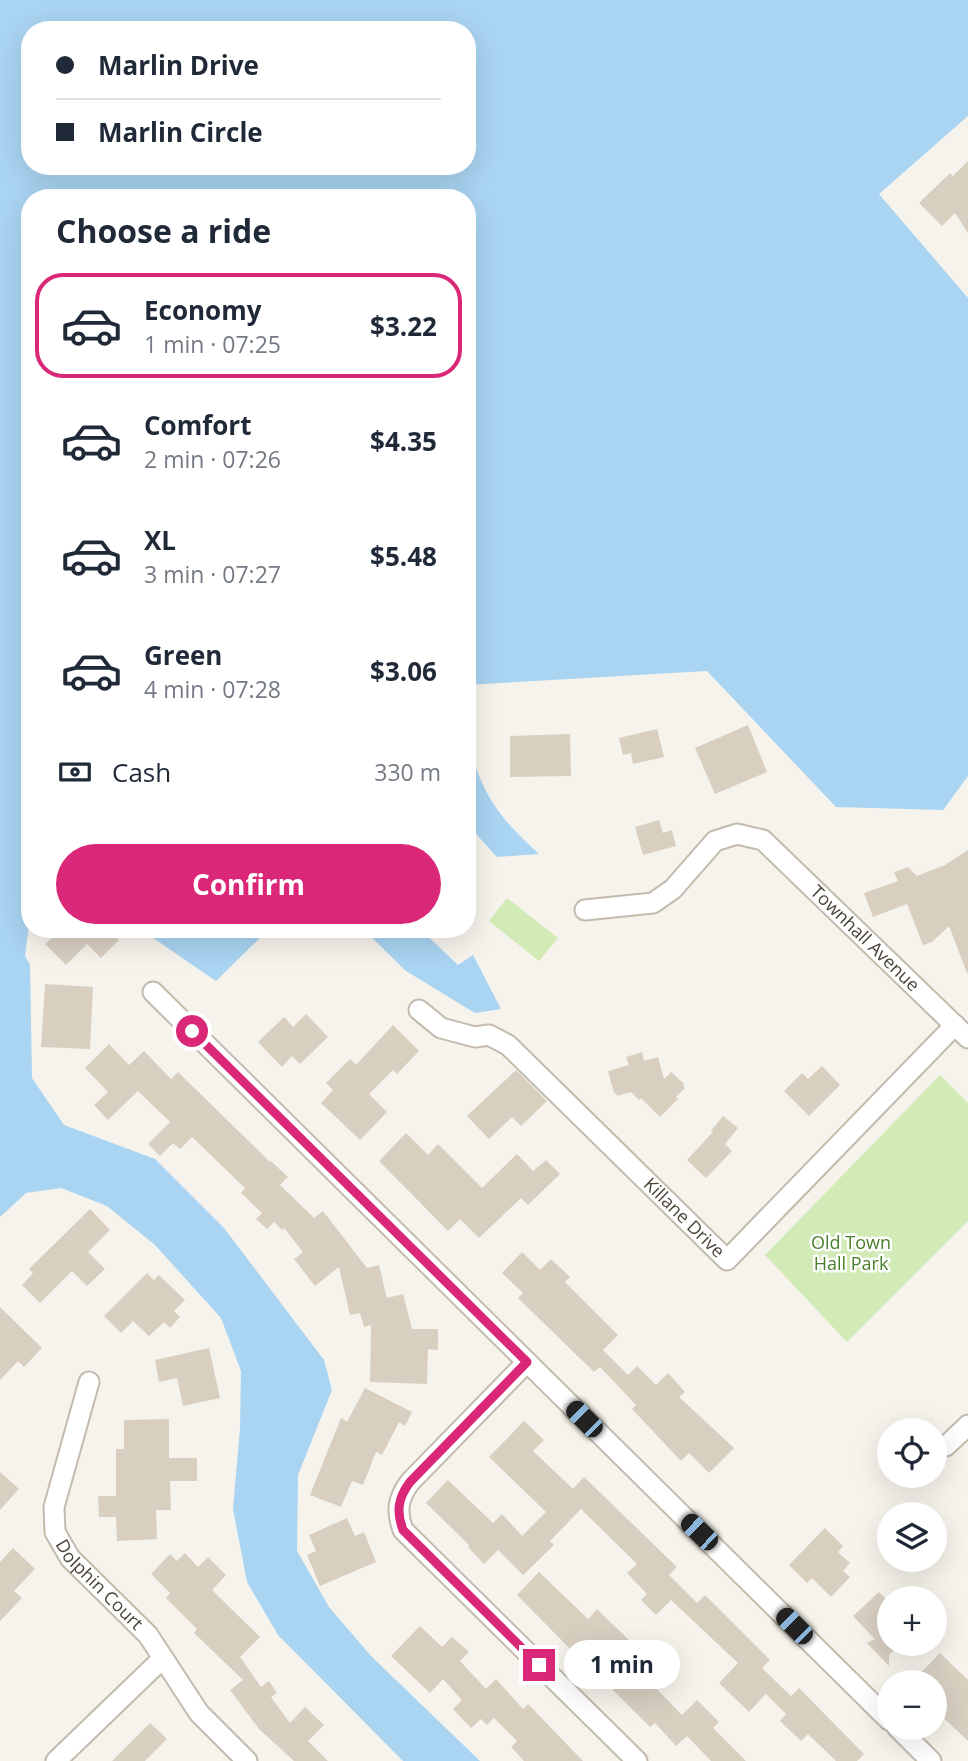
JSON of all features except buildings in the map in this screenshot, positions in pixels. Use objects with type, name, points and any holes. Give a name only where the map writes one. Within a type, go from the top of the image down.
[{"type":"street","name":"Townhall Avenue","points":[[585,909],[653,903],[673,889],[715,841],[737,834],[763,840],[962,1031]]},
{"type":"street","points":[[153,992],[877,1708]]},
{"type":"street","name":"Killane Drive","points":[[419,1010],[441,1028],[475,1037],[489,1035],[508,1045],[727,1260],[962,1031]]},
{"type":"street","points":[[527,1362],[410,1482],[402,1492],[398,1518],[403,1530],[637,1761]]},
{"type":"street","name":"Dolphin Court","points":[[89,1382],[54,1507],[55,1532],[71,1558],[148,1635],[199,1713],[247,1761]]},
{"type":"street","points":[[947,1445],[968,1425]]},
{"type":"street","points":[[56,1761],[162,1659]]},
{"type":"street","points":[[910,1740],[931,1761]]},
{"type":"green space","points":[[507,898],[558,938],[539,961],[489,921]]},
{"type":"green space","name":"Old Town Hall Park","points":[[940,1075],[968,1103],[968,1221],[847,1342],[765,1255]]},
{"type":"water","points":[[0,0],[968,0],[968,116],[879,194],[968,298],[968,776],[943,810],[836,807],[707,671],[476,684],[476,189],[21,189],[21,938],[27,938],[25,956],[30,965],[32,1078],[64,1125],[155,1159],[224,1228],[324,1360],[332,1390],[298,1475],[297,1551],[329,1607],[371,1656],[480,1761],[403,1761],[278,1635],[247,1582],[233,1509],[240,1428],[241,1371],[221,1318],[155,1245],[107,1206],[61,1188],[26,1193],[0,1217]]},
{"type":"water","points":[[476,767],[493,804],[512,828],[539,854],[497,857],[476,834]]},
{"type":"water","points":[[153,938],[260,938],[216,981]]},
{"type":"water","points":[[372,938],[430,938],[458,965],[473,955],[501,1009],[475,1013],[406,971]]},
{"type":"route","points":[[192,1031],[527,1362],[410,1482],[402,1492],[398,1518],[403,1530],[539,1665]]}]
